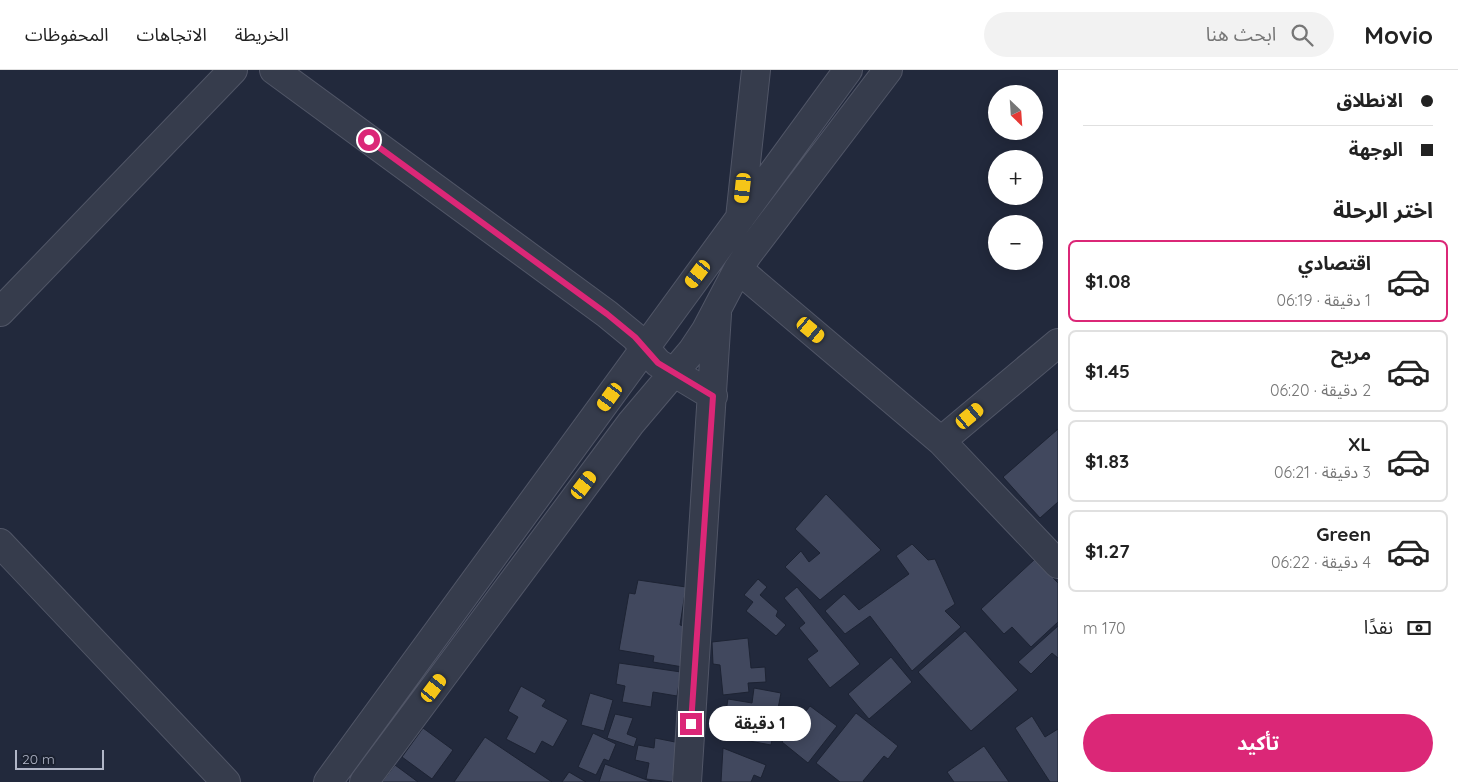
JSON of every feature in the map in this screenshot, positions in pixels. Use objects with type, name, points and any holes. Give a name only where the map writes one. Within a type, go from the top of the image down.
[{"type":"street","points":[[0,312],[233,70]]},
{"type":"street","points":[[274,70],[607,314],[635,337],[658,363],[713,396]]},
{"type":"street","points":[[740,218],[756,70]]},
{"type":"street","points":[[328,782],[848,70]]},
{"type":"street","points":[[364,782],[631,423],[702,337],[748,254],[888,70]]},
{"type":"street","points":[[738,269],[941,441],[1058,564]]},
{"type":"street","points":[[687,288],[706,296],[717,310],[687,782]]},
{"type":"street","points":[[941,441],[1058,342]]},
{"type":"street","points":[[0,543],[226,782]]},
{"type":"building","points":[[1058,429],[1058,502],[1040,518],[1003,477]]},
{"type":"building","points":[[826,494],[881,550],[820,600],[785,567],[801,551],[809,562],[820,553],[795,529]]},
{"type":"building","points":[[912,544],[928,560],[935,559],[955,604],[945,611],[961,627],[912,671],[870,616],[845,634],[825,611],[844,594],[859,610],[909,574],[896,556]]},
{"type":"building","points":[[1035,559],[1058,583],[1058,622],[1031,647],[1012,627],[1004,634],[981,609]]},
{"type":"building","points":[[758,579],[767,587],[760,595],[778,611],[776,616],[786,625],[776,636],[746,611],[753,602],[744,595]]},
{"type":"building","points":[[638,580],[686,587],[680,625],[690,627],[683,667],[653,662],[654,656],[619,650],[629,593],[635,594]]},
{"type":"building","points":[[797,587],[860,664],[830,688],[807,659],[818,651],[799,628],[805,623],[784,598]]},
{"type":"building","points":[[1058,626],[1058,658],[1052,653],[1031,674],[1018,662]]},
{"type":"building","points":[[965,631],[1018,690],[971,731],[918,672]]},
{"type":"building","points":[[748,638],[751,668],[765,667],[766,682],[748,683],[749,692],[723,695],[720,665],[713,664],[712,642]]},
{"type":"building","points":[[891,657],[912,682],[869,719],[848,694]]},
{"type":"building","points":[[619,663],[681,672],[677,696],[653,692],[651,707],[622,702],[625,686],[616,684]]},
{"type":"building","points":[[521,686],[546,700],[542,706],[568,720],[553,747],[542,741],[535,754],[506,739],[518,717],[508,711]]},
{"type":"building","points":[[754,688],[781,693],[771,745],[722,736],[728,699],[752,703]]},
{"type":"building","points":[[590,693],[613,700],[604,731],[581,725]]},
{"type":"building","points":[[810,706],[837,726],[808,763],[782,742]]},
{"type":"building","points":[[856,713],[898,746],[888,759],[884,756],[863,781],[865,782],[840,782],[816,763]]},
{"type":"building","points":[[615,714],[633,718],[627,734],[637,738],[634,747],[607,738]]},
{"type":"building","points":[[1032,716],[1045,737],[1058,729],[1058,782],[1050,782],[1015,728]]},
{"type":"building","points":[[423,728],[453,750],[432,779],[402,757]]},
{"type":"building","points":[[593,733],[616,744],[609,761],[604,759],[596,775],[578,767]]},
{"type":"building","points":[[485,737],[552,782],[454,782]]},
{"type":"building","points":[[655,738],[680,743],[672,782],[646,779],[649,763],[635,760],[638,745],[654,748]]},
{"type":"building","points":[[984,746],[1009,782],[954,782],[947,772]]},
{"type":"building","points":[[723,748],[766,765],[761,778],[754,775],[751,782],[721,782]]},
{"type":"building","points":[[605,764],[652,782],[599,782]]},
{"type":"building","points":[[395,765],[418,782],[382,782]]},
{"type":"building","points":[[569,772],[586,782],[562,782]]},
{"type":"route","points":[[369,140],[607,314],[635,337],[658,363],[666,369],[713,396],[691,724]]}]
